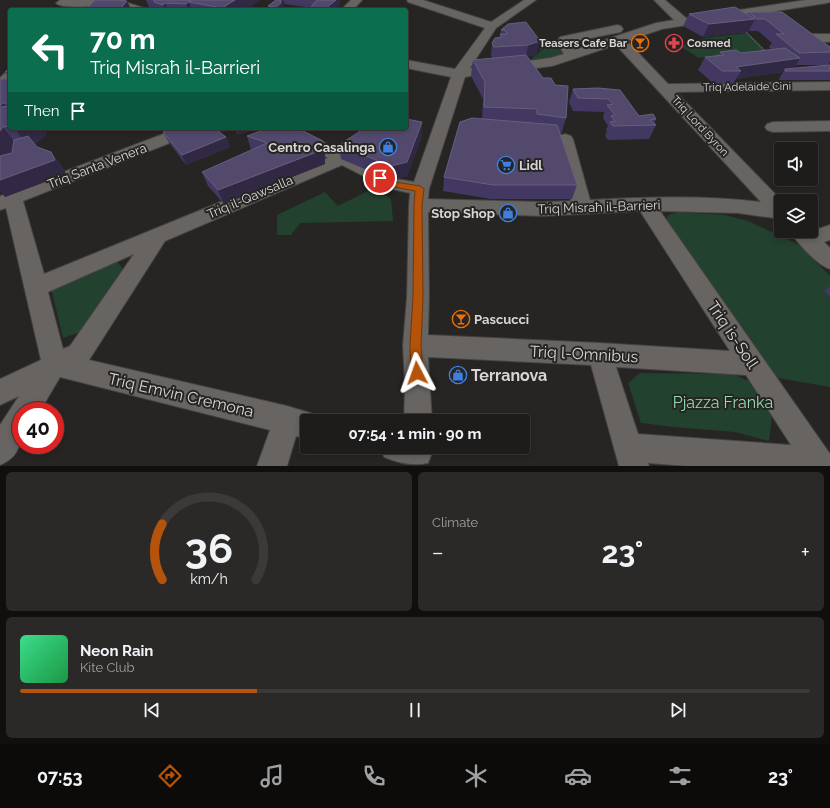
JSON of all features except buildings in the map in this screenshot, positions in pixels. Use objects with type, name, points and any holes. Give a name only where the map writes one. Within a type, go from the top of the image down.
[{"type":"street","points":[[61,3],[97,3],[102,0]]},
{"type":"street","points":[[108,0],[134,8]]},
{"type":"street","points":[[349,8],[357,0]]},
{"type":"street","points":[[412,0],[492,26]]},
{"type":"street","points":[[418,414],[418,386],[415,345],[418,297],[419,197],[459,74],[492,26],[531,0]]},
{"type":"street","points":[[659,0],[683,22]]},
{"type":"street","points":[[755,0],[781,19]]},
{"type":"street","points":[[495,69],[552,62],[660,26],[827,0]]},
{"type":"street","points":[[572,56],[564,46],[564,40],[638,25],[660,26]]},
{"type":"street","points":[[793,29],[818,47]]},
{"type":"street","points":[[805,38],[830,38]]},
{"type":"street","name":"Triq Lord Byron","points":[[619,40],[774,204]]},
{"type":"street","points":[[408,64],[459,74],[481,71]]},
{"type":"street","points":[[0,85],[8,78]]},
{"type":"street","name":"Triq Adelaide Cini","points":[[664,88],[830,86]]},
{"type":"street","points":[[772,127],[830,126]]},
{"type":"street","name":"Triq Santa Venera","points":[[6,200],[189,130]]},
{"type":"street","name":"Triq Misraħ il-Barrieri","points":[[287,130],[419,197],[542,209],[646,204],[738,206],[774,210]]},
{"type":"street","points":[[565,139],[582,207]]},
{"type":"street","name":"Triq il-Qawsalla","points":[[36,287],[342,159]]},
{"type":"street","points":[[6,200],[36,287],[54,364],[31,402]]},
{"type":"street","name":"Triq is-Soll","points":[[646,204],[819,464]]},
{"type":"street","points":[[818,233],[830,232]]},
{"type":"street","points":[[0,392],[54,364],[79,354],[158,236]]},
{"type":"street","points":[[807,238],[830,261]]},
{"type":"street","name":"Triq l-Omnibus","points":[[415,345],[600,354],[752,364]]},
{"type":"street","points":[[600,354],[631,457],[819,464]]},
{"type":"street","name":"Triq Emvin Cremona","points":[[54,364],[297,423]]},
{"type":"street","points":[[272,466],[297,423]]},
{"type":"street","points":[[0,451],[12,432]]},
{"type":"path","points":[[743,29],[770,56]]},
{"type":"path","points":[[529,35],[551,41]]},
{"type":"green space","points":[[747,33],[777,61],[727,64],[718,55],[699,58],[680,46],[705,38]]},
{"type":"green space","points":[[551,42],[562,46],[569,54],[538,63],[529,61]]},
{"type":"green space","points":[[374,188],[391,199],[393,221],[300,223],[291,235],[277,235],[277,215],[325,192],[338,206]]},
{"type":"green space","points":[[679,212],[725,215],[748,221],[774,233],[774,238],[784,238],[799,245],[830,276],[830,290],[824,291],[830,297],[830,387],[772,377],[666,223],[668,215]]},
{"type":"green space","points":[[116,260],[123,269],[81,332],[63,338],[51,288]]},
{"type":"green space","name":"Pjazza Franka","points":[[640,373],[732,374],[749,381],[772,416],[769,441],[735,432],[641,423],[628,383]]},
{"type":"place","name":"Teasers Cafe Bar","points":[[640,43]]},
{"type":"place","name":"Cosmed","points":[[674,43]]},
{"type":"place","name":"Centro Casalinga","points":[[388,147]]},
{"type":"place","name":"Lidl","points":[[506,165]]},
{"type":"place","name":"Stop Shop","points":[[508,213]]},
{"type":"place","name":"Pascucci","points":[[461,319]]},
{"type":"place","name":"Terranova","points":[[458,375]]},
{"type":"route","points":[[380,178],[393,184],[420,189],[418,205],[418,297],[415,345],[417,373]]}]
